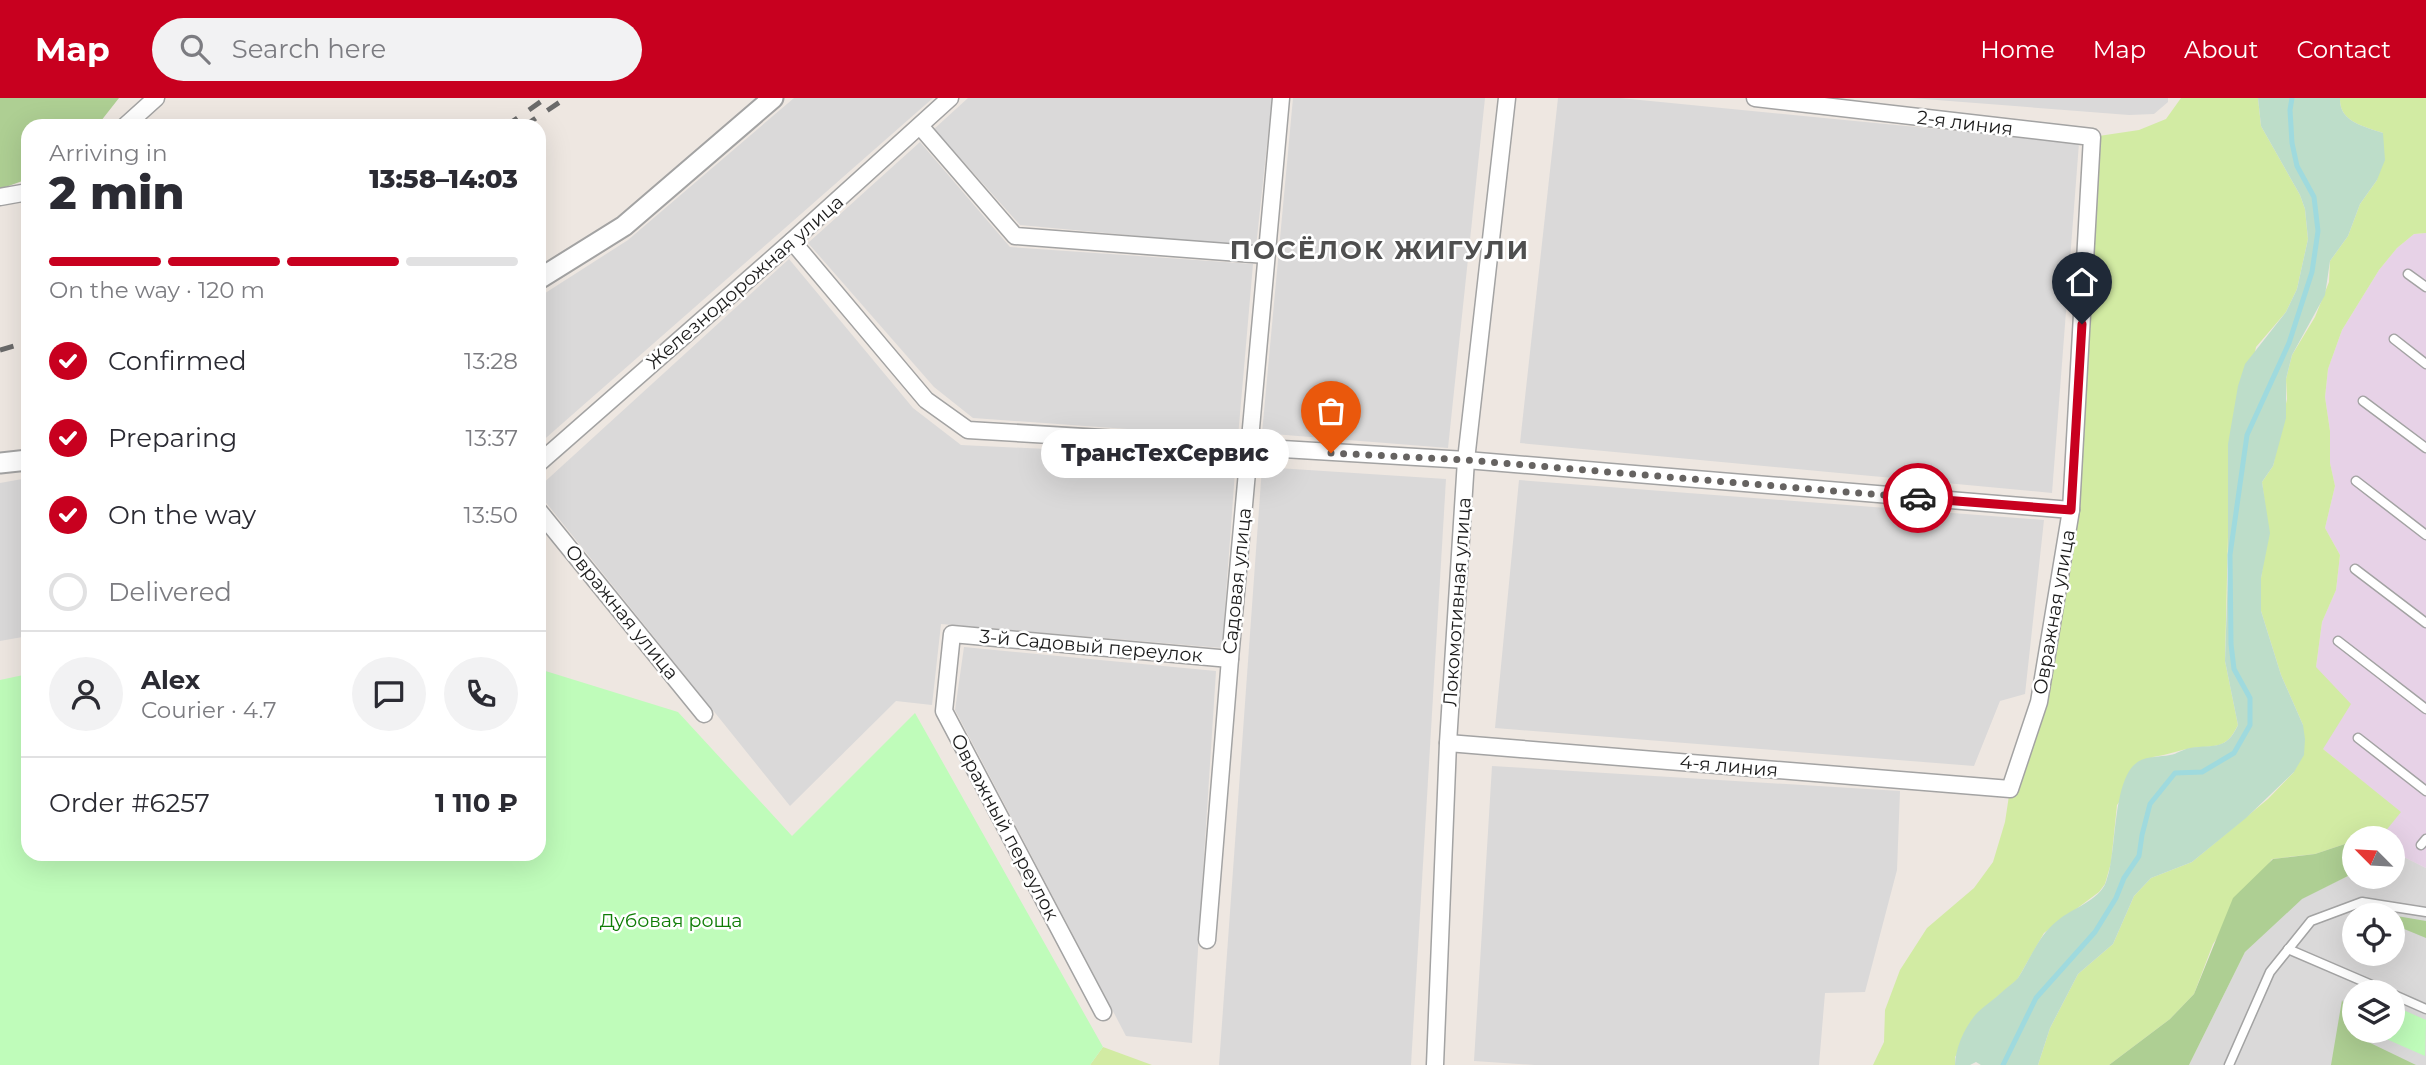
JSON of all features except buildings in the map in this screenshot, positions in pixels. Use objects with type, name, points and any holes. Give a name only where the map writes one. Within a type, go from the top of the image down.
[{"type":"street","points":[[133,119],[156,98]]},
{"type":"street","points":[[546,275],[624,226],[773,98]]},
{"type":"street","name":"Железнодорожная улица","points":[[546,457],[792,242],[950,98]]},
{"type":"street","name":"Садовая улица","points":[[1207,940],[1282,98]]},
{"type":"street","name":"Локомотивная улица","points":[[1434,1065],[1448,743],[1466,460],[1507,98]]},
{"type":"street","name":"2-я линия","points":[[1755,98],[2092,137]]},
{"type":"street","points":[[920,125],[1015,236],[1266,255]]},
{"type":"street","name":"Овражная улица","points":[[2010,789],[2039,702],[2071,510],[2092,137]]},
{"type":"street","points":[[0,197],[21,193]]},
{"type":"street","points":[[792,242],[926,400],[968,430],[1466,460],[2071,510]]},
{"type":"street","points":[[0,463],[21,461]]},
{"type":"street","name":"Овражная улица","points":[[546,520],[705,714]]},
{"type":"street","name":"3-й Садовый переулок","points":[[952,634],[1230,659]]},
{"type":"street","name":"Овражный переулок","points":[[952,634],[944,711],[1103,1013]]},
{"type":"street","name":"4-я линия","points":[[1448,743],[2010,789]]},
{"type":"lane","points":[[2408,274],[2426,287]]},
{"type":"lane","points":[[2394,339],[2426,363]]},
{"type":"lane","points":[[2363,401],[2426,448]]},
{"type":"lane","points":[[2356,481],[2426,535]]},
{"type":"lane","points":[[2355,569],[2426,623]]},
{"type":"lane","points":[[2338,641],[2426,709]]},
{"type":"lane","points":[[2358,738],[2426,791]]},
{"type":"lane","points":[[2229,1065],[2270,971],[2311,921],[2362,902],[2426,912]]},
{"type":"lane","points":[[2288,949],[2360,980]]},
{"type":"lane","points":[[2405,1000],[2426,1009]]},
{"type":"shaded area","points":[[794,98],[933,98],[546,438],[546,293],[628,240]]},
{"type":"shaded area","points":[[968,98],[1272,98],[1256,247],[1020,225],[934,129]]},
{"type":"shaded area","points":[[1293,98],[1485,98],[1448,448],[1262,433]]},
{"type":"shaded area","points":[[1558,98],[1620,98],[2079,143],[2052,493],[1520,443]]},
{"type":"shaded area","points":[[1911,98],[2168,98],[2168,102],[2154,114],[2129,115]]},
{"type":"shaded area","points":[[920,142],[1010,247],[1253,264],[1238,437],[973,418],[934,387],[808,243]]},
{"type":"shaded area","points":[[2426,233],[2426,868],[2405,858],[2405,826],[2389,826],[2400,812],[2323,749],[2316,667],[2322,622],[2336,590],[2340,555],[2325,528],[2335,486],[2330,463],[2330,431],[2325,397],[2328,369],[2342,330],[2379,270],[2397,248],[2414,234]]},
{"type":"shaded area","points":[[789,259],[913,408],[961,445],[1236,458],[1222,648],[941,624],[932,705],[896,701],[790,806],[546,503],[546,481]]},
{"type":"shaded area","points":[[1262,467],[1446,479],[1411,1065],[1219,1065]]},
{"type":"shaded area","points":[[21,479],[21,637],[0,641],[0,483]]},
{"type":"shaded area","points":[[1519,480],[2044,520],[2025,694],[2000,701],[1974,766],[1495,728]]},
{"type":"shaded area","points":[[964,647],[1216,671],[1192,1043],[1126,1036],[955,710]]},
{"type":"shaded area","points":[[1492,766],[1900,791],[1897,870],[1865,992],[1825,993],[1819,1065],[1535,1065],[1474,1061]]},
{"type":"shaded area","points":[[2405,858],[2426,868],[2426,1065],[2189,1065],[2245,952],[2302,898],[2342,879],[2342,889],[2405,889]]},
{"type":"green space","points":[[0,98],[119,98],[102,119],[21,119],[21,182],[0,189]]},
{"type":"green space","points":[[2181,98],[2258,98],[2261,126],[2300,195],[2305,209],[2308,239],[2297,289],[2286,312],[2256,347],[2229,494],[2225,661],[2238,725],[2229,739],[2220,745],[2153,757],[2117,805],[2111,863],[2105,884],[2099,892],[2044,933],[2017,980],[1992,1001],[1955,1057],[1955,1065],[1873,1065],[1884,1042],[1885,1010],[1900,970],[1927,928],[1974,888],[1993,862],[2005,822],[2010,789],[2039,702],[2071,510],[2092,137],[2139,130],[2166,119]]},
{"type":"green space","points":[[2258,98],[2340,98],[2348,118],[2383,133],[2385,160],[2377,180],[2360,204],[2348,236],[2330,261],[2325,295],[2292,355],[2286,379],[2286,418],[2273,466],[2262,482],[2270,533],[2261,578],[2261,611],[2281,675],[2303,725],[2304,755],[2294,772],[2246,818],[2192,862],[2151,878],[2134,896],[2113,944],[2078,974],[2050,1028],[2038,1065],[1981,1065],[1976,1062],[1970,1065],[1955,1065],[1959,1044],[1974,1017],[2018,978],[2050,927],[2102,889],[2110,869],[2119,799],[2130,770],[2146,758],[2224,743],[2238,725],[2225,661],[2228,444],[2238,386],[2245,364],[2286,312],[2297,289],[2308,239],[2305,209],[2300,195],[2261,126]]},
{"type":"green space","points":[[2340,98],[2426,98],[2426,233],[2414,234],[2397,248],[2379,270],[2342,330],[2328,369],[2325,397],[2330,431],[2330,463],[2335,486],[2325,528],[2340,555],[2336,590],[2322,622],[2316,667],[2351,704],[2323,749],[2401,812],[2390,826],[2342,826],[2342,845],[2315,854],[2272,859],[2213,944],[2194,994],[2170,1019],[2109,1065],[2038,1065],[2050,1028],[2078,974],[2113,944],[2134,896],[2151,878],[2192,862],[2268,799],[2294,772],[2303,725],[2281,675],[2261,611],[2265,505],[2262,482],[2273,466],[2287,399],[2286,379],[2292,355],[2315,317],[2329,282],[2330,261],[2348,236],[2360,204],[2377,180],[2383,133],[2354,122],[2348,118]]},
{"type":"green space","name":"Дубовая роща","points":[[546,671],[678,712],[792,836],[915,713],[1103,1047],[1090,1065],[0,1065],[0,680],[21,676],[21,861],[546,861]]},
{"type":"green space","points":[[2342,845],[2342,879],[2302,899],[2245,952],[2189,1065],[2109,1065],[2170,1019],[2194,994],[2233,898],[2273,859],[2315,854]]},
{"type":"green space","points":[[2405,917],[2426,921],[2426,938],[2405,929]]},
{"type":"green space","points":[[2342,1000],[2342,1043],[2370,1043],[2416,1065],[2331,1065]]},
{"type":"green space","points":[[2405,1011],[2426,1020],[2425,1056],[2395,1043],[2405,1043]]},
{"type":"green space","points":[[1103,1047],[1152,1065],[1090,1065]]},
{"type":"waterway","points":[[2003,1065],[2036,998],[2095,932],[2116,898],[2124,878],[2139,856],[2150,804],[2175,773],[2202,772],[2234,753],[2250,725],[2250,698],[2234,669],[2231,644],[2230,555],[2247,435],[2289,343],[2312,272],[2318,231],[2314,197],[2297,166],[2292,143],[2292,98]]},
{"type":"railway","points":[[516,119],[546,98]]},
{"type":"railway","points":[[534,119],[566,98]]},
{"type":"railway","points":[[0,350],[21,344]]},
{"type":"way so far","points":[[1331,453],[1466,460],[1918,498]]},
{"type":"place","name":"ТрансТехСервис","points":[[1331,453]]},
{"type":"district","name":"ПОСЁЛОК ЖИГУЛИ","points":[[1380,250]]},
{"type":"route","points":[[1918,498],[2071,510],[2082,324]]}]
